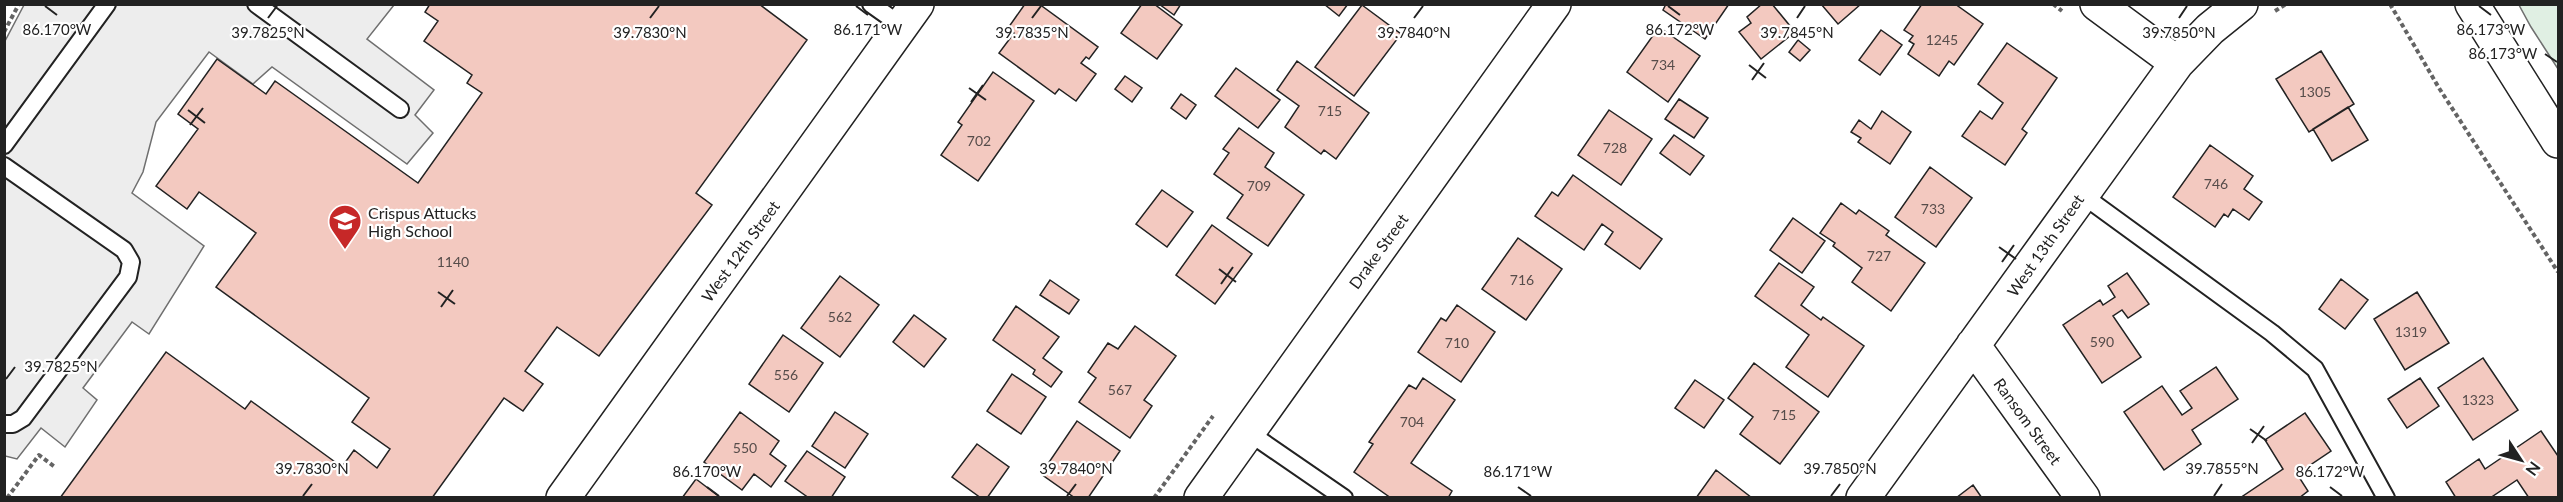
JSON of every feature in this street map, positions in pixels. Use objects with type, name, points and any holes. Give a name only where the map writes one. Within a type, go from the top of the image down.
[{"type":"street","name":"Drake Street","points":[[1201,498],[1554,4]]},
{"type":"street","points":[[2097,4],[2177,63]]},
{"type":"street","name":"West 13th Street","points":[[1863,498],[2177,63],[2210,29],[2241,4]]},
{"type":"street","points":[[2472,4],[2559,141]]},
{"type":"street","name":"West 12th Street","points":[[563,498],[910,15]]},
{"type":"street","name":"Ransom Street","points":[[1973,345],[2083,498]]},
{"type":"lane","points":[[4,145],[107,4]]},
{"type":"lane","points":[[256,4],[400,109]]},
{"type":"lane","points":[[871,4],[910,15]]},
{"type":"lane","points":[[4,166],[124,250],[131,262],[128,277],[23,418],[13,424],[4,424]]},
{"type":"lane","points":[[2081,194],[2272,333],[2315,369],[2386,498]]},
{"type":"lane","points":[[1248,432],[1344,498]]},
{"type":"path","points":[[4,32],[19,4]]},
{"type":"path","points":[[2390,4],[2439,88],[2559,272]]},
{"type":"path","points":[[7,498],[39,455],[55,467]]},
{"type":"green space","points":[[2519,5],[2558,5],[2558,69],[2531,27]]},
{"type":"shaded area","points":[[24,5],[394,5],[367,39],[434,90],[415,115],[433,133],[407,164],[272,67],[253,84],[209,52],[156,122],[143,172],[132,193],[204,246],[149,334],[132,322],[83,388],[97,400],[65,447],[41,428],[17,459],[5,456],[4,43]]},
{"type":"building","points":[[430,4],[759,4],[807,40],[696,193],[712,205],[599,356],[557,327],[525,371],[543,384],[523,411],[504,398],[432,498],[60,498],[166,352],[245,409],[251,401],[342,467],[354,450],[377,468],[390,449],[352,422],[369,398],[216,287],[256,233],[199,192],[187,209],[156,186],[198,129],[178,114],[217,59],[266,94],[275,81],[418,183],[482,93],[467,83],[472,75],[424,41],[438,21],[425,12]]},
{"type":"building","points":[[1025,4],[1039,4],[1098,47],[1089,59],[1086,57],[1081,63],[1096,74],[1076,101],[1059,89],[1055,94],[999,53],[1014,33],[1008,28]]},
{"type":"building","points":[[1142,4],[1154,4],[1182,25],[1157,59],[1121,33]]},
{"type":"building","points":[[1159,4],[1181,4],[1174,15]]},
{"type":"building","points":[[1324,4],[1348,4],[1339,16]]},
{"type":"building","points":[[1666,4],[1729,4],[1705,39],[1663,10]]},
{"type":"building","points":[[1762,4],[1772,4],[1795,32],[1761,59],[1739,32],[1751,23],[1747,17]]},
{"type":"building","points":[[1821,4],[1861,4],[1838,24]]},
{"type":"building","points":[[1922,4],[1955,4],[1983,24],[1954,65],[1949,61],[1939,76],[1908,54],[1914,44],[1909,41],[1913,36],[1904,30]]},
{"type":"building","points":[[1362,5],[1401,34],[1354,96],[1315,67]]},
{"type":"building","points":[[1659,27],[1700,56],[1668,102],[1627,72]]},
{"type":"building","points":[[1881,30],[1902,45],[1880,75],[1859,60]]},
{"type":"building","points":[[1798,40],[1810,50],[1800,61],[1789,52]]},
{"type":"building","points":[[2007,43],[2057,78],[2022,129],[2027,133],[2005,165],[1962,136],[1980,111],[1992,119],[2003,103],[1978,84]]},
{"type":"building","points":[[2321,51],[2354,104],[2309,132],[2276,79]]},
{"type":"building","points":[[1297,61],[1369,113],[1336,159],[1324,150],[1321,154],[1285,127],[1299,106],[1277,90]]},
{"type":"building","points":[[1236,68],[1280,100],[1258,128],[1215,96]]},
{"type":"building","points":[[993,72],[1034,101],[978,181],[941,155],[962,125],[958,122]]},
{"type":"building","points":[[1125,76],[1142,88],[1132,102],[1115,89]]},
{"type":"building","points":[[1181,94],[1196,105],[1186,119],[1171,108]]},
{"type":"building","points":[[1679,99],[1708,118],[1694,138],[1665,119]]},
{"type":"building","points":[[2348,107],[2368,140],[2332,161],[2313,129]]},
{"type":"building","points":[[1609,110],[1652,139],[1621,185],[1578,155]]},
{"type":"building","points":[[1882,111],[1911,132],[1890,164],[1858,142],[1861,138],[1851,132],[1859,120],[1871,129]]},
{"type":"building","points":[[1239,128],[1274,153],[1265,167],[1304,195],[1268,246],[1227,218],[1243,195],[1214,174],[1229,153],[1223,149]]},
{"type":"building","points":[[1674,135],[1704,156],[1690,175],[1660,153]]},
{"type":"building","points":[[2210,145],[2253,176],[2244,189],[2262,202],[2249,220],[2233,209],[2228,217],[2224,214],[2215,227],[2173,197]]},
{"type":"building","points":[[1930,167],[1972,198],[1936,247],[1895,217]]},
{"type":"building","points":[[1573,175],[1662,239],[1640,269],[1605,244],[1613,232],[1602,224],[1584,250],[1535,216],[1552,192],[1558,196]]},
{"type":"building","points":[[1162,190],[1193,212],[1167,247],[1136,224]]},
{"type":"building","points":[[1841,203],[1856,214],[1859,210],[1889,231],[1886,235],[1925,263],[1891,311],[1852,282],[1862,268],[1833,246],[1835,243],[1820,233]]},
{"type":"building","points":[[1793,218],[1825,241],[1802,273],[1770,250]]},
{"type":"building","points":[[1212,225],[1252,254],[1215,304],[1176,275]]},
{"type":"building","points":[[1518,238],[1562,269],[1526,320],[1482,289]]},
{"type":"building","points":[[1779,263],[1814,287],[1801,305],[1821,320],[1823,317],[1864,346],[1828,397],[1786,367],[1809,335],[1755,296]]},
{"type":"building","points":[[2127,273],[2149,304],[2128,318],[2122,310],[2113,316],[2141,357],[2102,383],[2063,325],[2100,300],[2103,305],[2115,297],[2108,286]]},
{"type":"building","points":[[840,276],[879,305],[840,357],[801,328]]},
{"type":"building","points":[[2341,279],[2368,300],[2345,329],[2319,309]]},
{"type":"building","points":[[1050,280],[1079,300],[1069,314],[1040,295]]},
{"type":"building","points":[[2417,292],[2449,343],[2405,370],[2374,319]]},
{"type":"building","points":[[1457,305],[1495,332],[1461,382],[1418,352],[1441,318],[1446,321]]},
{"type":"building","points":[[1016,306],[1059,337],[1043,358],[1062,372],[1051,387],[1033,374],[1035,370],[993,340]]},
{"type":"building","points":[[914,315],[946,339],[924,367],[893,342]]},
{"type":"building","points":[[1135,326],[1176,356],[1144,400],[1152,406],[1130,438],[1079,402],[1096,378],[1088,372],[1108,343],[1118,349]]},
{"type":"building","points":[[783,335],[823,363],[789,412],[749,384]]},
{"type":"building","points":[[2483,358],[2518,410],[2473,440],[2438,388]]},
{"type":"building","points":[[1754,363],[1819,412],[1780,464],[1740,434],[1753,417],[1728,398]]},
{"type":"building","points":[[2216,367],[2238,399],[2192,430],[2201,444],[2164,470],[2124,412],[2162,386],[2182,415],[2192,408],[2180,391]]},
{"type":"building","points":[[1012,374],[1046,397],[1021,434],[987,411]]},
{"type":"building","points":[[1423,378],[1455,400],[1411,463],[1452,491],[1448,498],[1391,498],[1354,472],[1373,444],[1369,442],[1409,385],[1416,389]]},
{"type":"building","points":[[2420,378],[2439,406],[2407,428],[2388,399]]},
{"type":"building","points":[[1695,380],[1724,400],[1704,428],[1675,408]]},
{"type":"building","points":[[740,412],[779,441],[770,454],[786,466],[771,487],[754,474],[742,490],[704,462]]},
{"type":"building","points":[[835,412],[868,434],[845,468],[812,446]]},
{"type":"building","points":[[2305,413],[2331,451],[2297,474],[2308,491],[2299,498],[2240,498],[2283,469],[2265,440]]},
{"type":"building","points":[[1077,421],[1120,451],[1088,498],[1075,498],[1041,474]]},
{"type":"building","points":[[2541,431],[2558,456],[2558,496],[2556,498],[2529,498],[2517,480],[2490,498],[2456,498],[2446,482],[2479,459],[2485,469]]},
{"type":"building","points":[[977,444],[1009,467],[987,498],[981,498],[952,477]]},
{"type":"building","points":[[807,451],[845,477],[831,498],[809,498],[785,481]]},
{"type":"building","points":[[1716,470],[1752,498],[1696,498]]},
{"type":"building","points":[[696,479],[721,498],[682,498]]},
{"type":"building","points":[[1973,485],[1982,498],[1956,498]]},
{"type":"place","name":"Crispus Attucks High School","points":[[345,250]]}]
